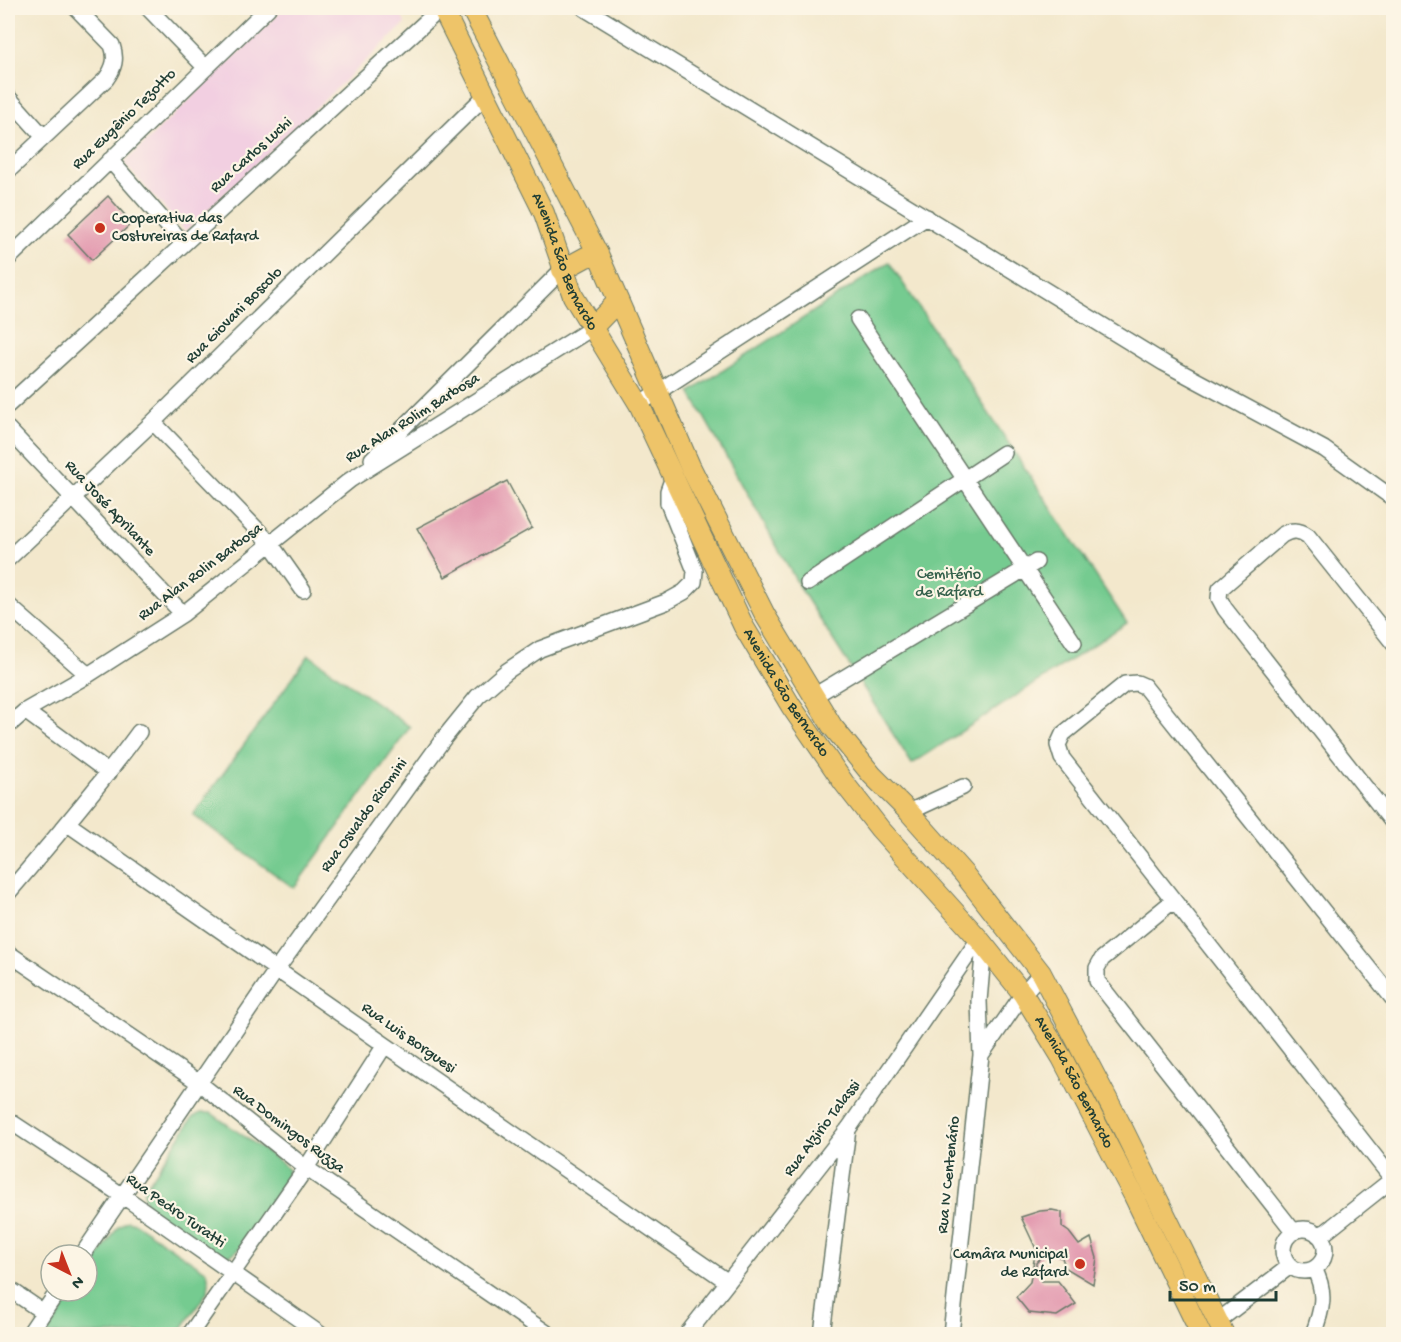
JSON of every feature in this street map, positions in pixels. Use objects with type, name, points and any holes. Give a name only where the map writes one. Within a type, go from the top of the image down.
[{"type":"main road","name":"Avenida São Bernardo","points":[[441,8],[544,213],[562,270],[573,296],[639,404],[744,627],[791,706],[844,783],[880,829],[982,941],[1023,994],[1062,1058],[1133,1194],[1212,1331]]},
{"type":"main road","name":"Avenida São Bernardo","points":[[471,8],[598,254],[690,466],[765,615],[832,726],[872,775],[909,812],[964,874],[1041,973],[1102,1088],[1212,1331]]},
{"type":"main road","points":[[562,270],[586,257],[598,254]]},
{"type":"main road","points":[[592,328],[618,302]]},
{"type":"main road","points":[[744,627],[765,615]]},
{"type":"main road","points":[[880,829],[909,812]]},
{"type":"street","points":[[8,171],[106,79],[114,63],[115,53],[112,45],[76,8]]},
{"type":"street","points":[[148,8],[206,68]]},
{"type":"street","name":"Rua Eugênio Tezotto","points":[[8,259],[268,8]]},
{"type":"street","name":"Rua Carlos Luchi","points":[[8,405],[441,8]]},
{"type":"street","points":[[584,8],[1164,363],[1324,449],[1394,499]]},
{"type":"street","name":"Rua Giovani Boscolo","points":[[8,559],[153,422],[485,96]]},
{"type":"street","points":[[8,97],[43,136]]},
{"type":"street","points":[[110,160],[183,243]]},
{"type":"street","points":[[639,404],[927,217]]},
{"type":"street","name":"Rua Alan Rolim Barbosa","points":[[350,480],[562,270]]},
{"type":"street","points":[[858,319],[965,479],[1030,565],[1074,644]]},
{"type":"street","name":"Rua Alan Rolim Barbosa","points":[[350,480],[592,328]]},
{"type":"street","points":[[153,422],[270,543],[303,590]]},
{"type":"street","name":"Rua José Aprilante","points":[[8,429],[183,614]]},
{"type":"street","points":[[808,582],[1004,453]]},
{"type":"street","name":"Rua Osvaldo Ricomini","points":[[90,1243],[277,969],[444,738],[478,696],[507,671],[540,649],[666,602],[684,592],[694,582],[695,571],[668,503],[668,491],[673,477]]},
{"type":"street","name":"Rua Alan Rolin Barbosa","points":[[8,726],[25,711],[88,675],[183,614],[350,480]]},
{"type":"street","points":[[1394,644],[1308,536],[1300,531],[1291,531],[1282,535],[1220,589],[1219,598],[1225,609],[1394,825]]},
{"type":"street","points":[[814,696],[1030,565]]},
{"type":"street","points":[[8,606],[88,675]]},
{"type":"street","points":[[1318,1235],[1327,1231],[1393,1180],[1062,758],[1058,745],[1063,734],[1125,684],[1137,683],[1149,691],[1394,1000]]},
{"type":"street","points":[[25,711],[109,773]]},
{"type":"street","points":[[8,893],[68,824],[140,732]]},
{"type":"street","points":[[909,812],[963,787]]},
{"type":"street","name":"Rua Luis Borguesi","points":[[68,824],[728,1282]]},
{"type":"street","points":[[1173,901],[1102,959],[1097,968],[1097,981],[1294,1232]]},
{"type":"street","name":"Rua IV Centenário","points":[[951,1335],[981,1055],[979,1001],[982,941]]},
{"type":"street","name":"Rua Alzirio Talassi","points":[[687,1335],[849,1128],[982,941]]},
{"type":"street","name":"Rua Domingos Ruzza","points":[[8,953],[198,1082],[306,1168],[548,1335]]},
{"type":"street","name":"Rua IV Centenário","points":[[981,1055],[1023,994],[1041,973]]},
{"type":"street","points":[[190,1335],[306,1168],[385,1046]]},
{"type":"street","name":"Rua Pedro Turatti","points":[[8,1120],[123,1196],[320,1335]]},
{"type":"street","points":[[822,1335],[849,1128]]},
{"type":"street","points":[[1307,1229],[1318,1235],[1325,1246],[1325,1253],[1314,1269],[1301,1271],[1290,1266],[1283,1254],[1288,1236],[1307,1229]]},
{"type":"street","points":[[1212,1331],[1290,1266]]},
{"type":"street","points":[[1313,1335],[1321,1313],[1323,1294],[1319,1277],[1314,1269]]},
{"type":"street","points":[[8,1288],[43,1312]]},
{"type":"street","points":[[29,1335],[49,1303]]},
{"type":"shaded area","points":[[285,8],[399,8],[405,24],[185,231],[124,163]]},
{"type":"green space","name":"Cemitério de Rafard","points":[[889,262],[1127,623],[912,764],[802,591],[690,392]]},
{"type":"green space","points":[[309,655],[410,727],[294,888],[193,815]]},
{"type":"green space","points":[[201,1113],[211,1113],[282,1163],[288,1170],[287,1180],[239,1249],[231,1255],[221,1257],[150,1209],[144,1200],[144,1190],[193,1117]]},
{"type":"green space","points":[[127,1221],[135,1223],[207,1272],[208,1291],[178,1334],[47,1334],[68,1303],[99,1303],[99,1256],[118,1227]]},
{"type":"building","name":"Cooperativa das Costureiras de Rafard","points":[[108,196],[132,223],[92,260],[68,234]]},
{"type":"building","points":[[507,481],[532,528],[445,577],[417,528]]},
{"type":"building","name":"Camâra Municipal de Rafard","points":[[1052,1210],[1062,1212],[1062,1227],[1079,1245],[1091,1238],[1097,1258],[1093,1284],[1066,1268],[1062,1258],[1046,1252],[1036,1263],[1036,1271],[1042,1281],[1058,1281],[1076,1304],[1057,1316],[1029,1313],[1016,1297],[1030,1282],[1036,1249],[1021,1217]]},
{"type":"place","name":"Cooperativa das Costureiras de Rafard","points":[[100,228]]},
{"type":"place","name":"Camâra Municipal de Rafard","points":[[1080,1264]]}]
